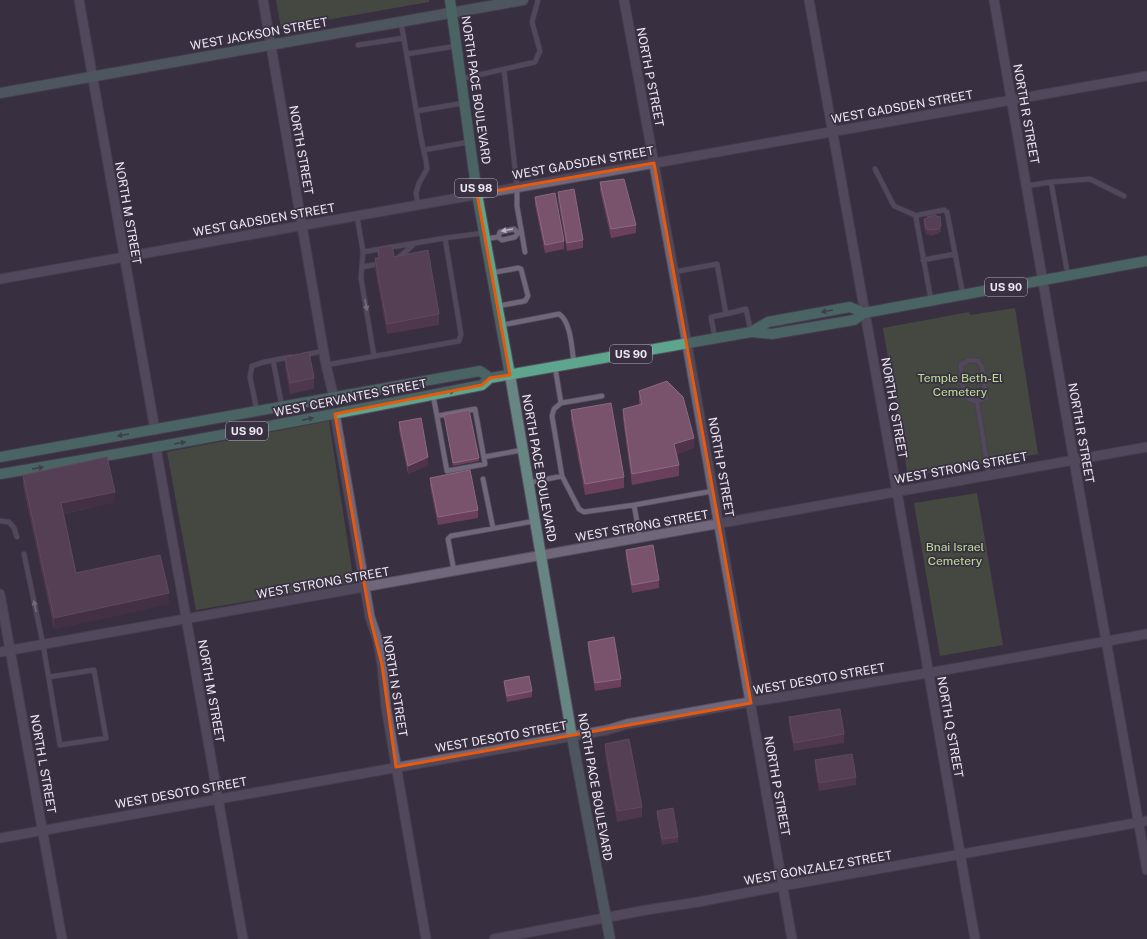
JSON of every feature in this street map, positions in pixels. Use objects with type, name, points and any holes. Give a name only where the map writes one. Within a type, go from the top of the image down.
[{"type":"main road","name":"NORTH PACE BOULEVARD","points":[[450,0],[477,194],[498,306],[572,736],[610,939]]},
{"type":"main road","name":"WEST JACKSON STREET","points":[[0,93],[523,0]]},
{"type":"main road","name":"WEST CERVANTES STREET","points":[[0,474],[156,448],[433,395],[482,385],[490,378],[751,332],[772,334],[854,320],[864,312],[1147,262]]},
{"type":"main road","name":"WEST CERVANTES STREET","points":[[0,457],[480,372],[490,378]]},
{"type":"street","name":"NORTH M STREET","points":[[79,0],[155,430]]},
{"type":"street","name":"NORTH STREET","points":[[263,0],[326,366],[334,398]]},
{"type":"street","name":"NORTH P STREET","points":[[624,0],[687,344],[792,939]]},
{"type":"street","name":"NORTH Q STREET","points":[[809,0],[975,939]]},
{"type":"street","name":"NORTH R STREET","points":[[994,0],[1106,642],[1143,822],[1147,870]]},
{"type":"street","name":"WEST GADSDEN STREET","points":[[0,279],[1147,76]]},
{"type":"street","name":"NORTH N STREET","points":[[335,414],[370,617],[378,641],[386,707],[426,939]]},
{"type":"street","name":"WEST STRONG STREET","points":[[0,652],[365,588],[1147,447]]},
{"type":"street","name":"NORTH M STREET","points":[[156,448],[243,939]]},
{"type":"street","name":"NORTH L STREET","points":[[0,594],[62,939]]},
{"type":"street","name":"WEST DESOTO STREET","points":[[0,838],[607,730],[627,724],[726,706],[928,673],[1147,634]]},
{"type":"street","name":"WEST GONZALEZ STREET","points":[[494,939],[1143,822]]},
{"type":"lane","points":[[461,79],[535,62],[540,51],[532,22],[538,0]]},
{"type":"lane","points":[[401,22],[424,150],[426,169],[418,183],[416,193],[418,205]]},
{"type":"lane","points":[[358,45],[404,38]]},
{"type":"lane","points":[[407,54],[456,46]]},
{"type":"lane","points":[[504,70],[517,187],[517,206],[520,233],[525,252]]},
{"type":"lane","points":[[416,111],[464,103]]},
{"type":"lane","points":[[424,150],[470,142]]},
{"type":"lane","points":[[875,169],[894,206],[917,216],[944,210],[947,212],[964,295]]},
{"type":"lane","points":[[1026,186],[1051,182],[1090,179],[1124,196]]},
{"type":"lane","points":[[1051,182],[1068,276]]},
{"type":"lane","points":[[357,216],[363,252],[361,278],[374,356]]},
{"type":"lane","points":[[917,216],[916,218],[931,300]]},
{"type":"lane","points":[[498,237],[500,232],[514,229],[520,233]]},
{"type":"lane","points":[[363,252],[445,238],[485,236],[498,237],[502,240],[515,237],[520,233]]},
{"type":"lane","points":[[326,366],[459,341],[461,334],[445,238]]},
{"type":"lane","points":[[393,261],[414,244]]},
{"type":"lane","points":[[923,260],[955,254]]},
{"type":"lane","points":[[362,267],[378,264]]},
{"type":"lane","points":[[674,272],[717,264],[726,314]]},
{"type":"lane","points":[[491,273],[518,268],[522,269],[528,296],[525,301],[498,306]]},
{"type":"lane","points":[[715,339],[711,317],[746,309],[751,332]]},
{"type":"lane","points":[[501,325],[559,314],[563,316],[568,326],[574,364]]},
{"type":"lane","points":[[258,411],[250,377],[252,366],[273,360],[324,351]]},
{"type":"lane","points":[[273,360],[282,407]]},
{"type":"lane","points":[[969,360],[978,361],[982,367],[986,398],[977,401],[966,397],[964,392],[961,368],[962,365],[969,360]]},
{"type":"lane","points":[[555,367],[561,403]]},
{"type":"lane","points":[[433,395],[447,471],[485,464],[476,409],[437,416]]},
{"type":"lane","points":[[602,396],[561,403],[554,409],[552,416],[562,476],[577,506],[582,512],[634,505],[713,491]]},
{"type":"lane","points":[[977,401],[989,476]]},
{"type":"lane","points":[[472,425],[478,424]]},
{"type":"lane","points":[[440,430],[446,429]]},
{"type":"lane","points":[[474,437],[480,436]]},
{"type":"lane","points":[[442,443],[449,442]]},
{"type":"lane","points":[[477,450],[483,449]]},
{"type":"lane","points":[[484,457],[522,450]]},
{"type":"lane","points":[[445,456],[451,455]]},
{"type":"lane","points":[[528,483],[562,476]]},
{"type":"lane","points":[[483,479],[492,528]]},
{"type":"lane","points":[[634,505],[640,538]]},
{"type":"lane","points":[[0,521],[9,522],[14,528],[17,537]]},
{"type":"lane","points":[[454,572],[448,538],[451,536],[535,521]]},
{"type":"lane","points":[[24,554],[44,644],[49,677],[60,745],[106,738],[94,670],[49,677]]},
{"type":"highlighted area","points":[[654,163],[751,703],[396,767],[382,665],[370,617],[335,414],[482,385],[490,378],[510,375],[477,194]]},
{"type":"green space","points":[[276,0],[429,0],[429,2],[281,28]]},
{"type":"green space","name":"Temple Beth-El Cemetery","points":[[1015,308],[1038,454],[992,462],[991,460],[983,462],[982,464],[908,477],[883,328],[969,312],[970,315]]},
{"type":"green space","points":[[329,421],[354,583],[196,610],[167,452]]},
{"type":"green space","name":"Bnai Israel Cemetery","points":[[977,493],[1003,645],[940,656],[914,503]]},
{"type":"building","points":[[624,179],[636,225],[611,229],[600,182]]},
{"type":"building","points":[[574,189],[583,240],[567,243],[558,192]]},
{"type":"building","points":[[555,193],[564,241],[545,245],[535,197]]},
{"type":"building","points":[[936,215],[937,217],[940,216],[941,226],[939,229],[926,229],[924,219]]},
{"type":"building","points":[[392,245],[394,257],[428,250],[439,314],[387,324],[375,258],[379,258],[378,248]]},
{"type":"building","points":[[309,352],[314,378],[290,383],[285,357]]},
{"type":"building","points":[[667,381],[683,397],[694,438],[674,444],[679,465],[632,474],[623,409],[642,404],[639,391]]},
{"type":"building","points":[[611,403],[624,477],[585,484],[571,410]]},
{"type":"building","points":[[469,410],[479,458],[453,463],[444,415]]},
{"type":"building","points":[[421,418],[428,457],[408,466],[399,422]]},
{"type":"building","points":[[107,457],[115,492],[61,503],[76,573],[160,555],[169,593],[54,618],[23,475]]},
{"type":"building","points":[[470,470],[478,510],[438,517],[430,478]]},
{"type":"building","points":[[653,545],[659,580],[632,585],[626,550]]},
{"type":"building","points":[[614,637],[621,679],[595,683],[588,642]]},
{"type":"building","points":[[529,676],[532,691],[507,696],[504,681]]},
{"type":"building","points":[[840,709],[844,734],[794,743],[789,717]]},
{"type":"building","points":[[629,739],[642,807],[617,811],[605,744]]},
{"type":"building","points":[[852,754],[856,777],[819,783],[815,760]]},
{"type":"building","points":[[673,808],[678,837],[662,839],[657,811]]}]
